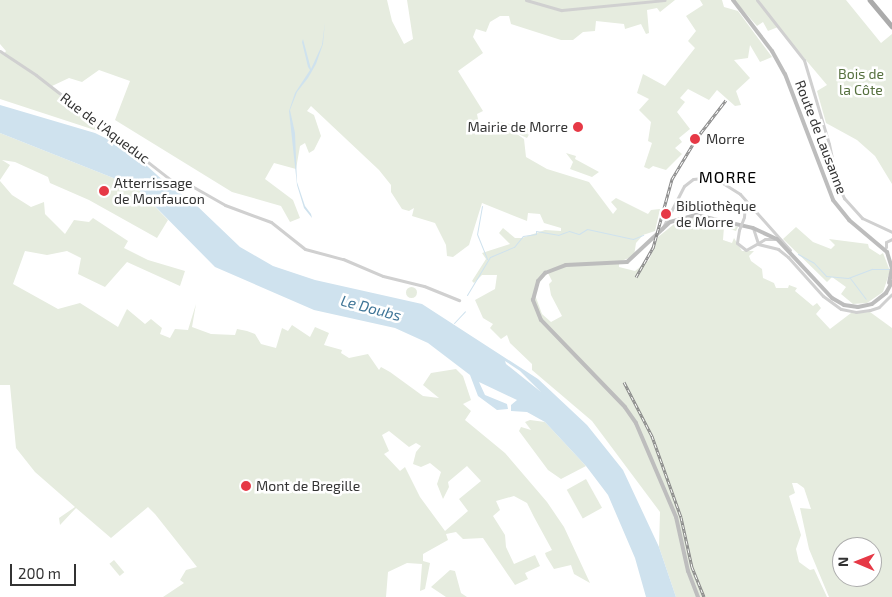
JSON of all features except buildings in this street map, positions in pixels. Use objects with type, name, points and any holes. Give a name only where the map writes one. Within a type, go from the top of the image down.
[{"type":"main road","name":"Route de Lausanne","points":[[698,597],[688,571],[676,517],[636,423],[625,407],[541,320],[534,308],[533,294],[538,281],[550,270],[597,261],[627,262],[673,220],[692,215],[753,228],[783,244],[840,301],[862,305],[881,296],[892,274],[888,255],[838,208],[825,186],[808,130],[782,68],[733,0]]},
{"type":"main road","points":[[870,0],[892,26]]},
{"type":"main road","name":"Route de Lausanne","points":[[838,208],[886,247],[892,258]]},
{"type":"main road","name":"Route de Lausanne","points":[[791,251],[832,298],[848,306],[875,302],[886,293],[892,282]]},
{"type":"street","points":[[526,0],[562,10],[665,0]]},
{"type":"street","points":[[757,0],[804,60],[824,123],[837,183],[844,198],[862,218],[892,232]]},
{"type":"street","name":"Rue de l'Aqueduc","points":[[0,51],[36,74],[172,181],[190,185],[225,205],[271,222],[305,249],[343,259],[382,276],[424,286],[459,300]]},
{"type":"street","points":[[661,231],[684,186],[702,176],[723,180],[791,251]]},
{"type":"street","points":[[745,201],[744,217],[739,230],[738,243],[742,248],[749,250],[769,238],[783,244]]},
{"type":"street","points":[[753,228],[758,244]]},
{"type":"street","points":[[886,247],[886,242],[892,239]]},
{"type":"street","points":[[758,244],[778,249],[804,270],[823,296],[841,309],[856,312],[870,310],[879,307],[892,294]]},
{"type":"green space","points":[[0,0],[387,0],[392,21],[404,44],[413,39],[407,0],[675,0],[660,12],[657,8],[647,10],[649,33],[646,34],[641,24],[625,29],[624,24],[596,21],[595,31],[583,32],[573,40],[561,40],[511,24],[509,16],[500,16],[490,22],[486,32],[476,29],[473,37],[483,53],[458,71],[483,111],[477,114],[480,129],[496,121],[532,129],[527,138],[514,132],[524,139],[526,157],[547,169],[589,182],[613,214],[617,209],[611,202],[616,198],[648,214],[651,210],[660,209],[655,231],[643,235],[636,243],[634,256],[619,262],[619,267],[635,271],[649,260],[658,237],[678,221],[698,217],[738,227],[736,231],[724,227],[723,240],[732,243],[734,238],[742,251],[754,251],[749,256],[751,261],[762,269],[763,278],[774,283],[776,288],[788,288],[789,285],[797,288],[795,291],[813,306],[817,303],[821,308],[816,314],[830,329],[851,313],[870,312],[892,328],[892,597],[829,597],[809,549],[800,508],[811,509],[804,488],[797,483],[792,483],[795,493],[789,496],[801,535],[796,549],[799,562],[810,570],[814,569],[827,597],[676,597],[659,547],[660,512],[592,421],[532,370],[532,364],[510,343],[507,335],[501,339],[490,328],[493,324],[483,318],[475,300],[495,289],[497,275],[482,275],[474,283],[472,281],[486,259],[482,253],[510,244],[499,233],[503,228],[515,238],[522,238],[545,230],[561,231],[561,228],[544,223],[540,214],[528,213],[527,221],[482,203],[469,245],[453,257],[447,256],[446,245],[435,223],[412,216],[414,208],[409,211],[402,209],[391,192],[391,185],[379,170],[311,106],[307,111],[314,115],[321,136],[314,150],[309,153],[305,143],[300,146],[296,169],[274,163],[265,179],[293,200],[300,218],[290,222],[281,206],[232,192],[115,120],[130,81],[99,70],[82,82],[69,78],[52,86],[65,102],[110,135],[0,99],[0,53],[4,54],[6,51],[0,44]],"holes":[[[548,273],[552,281],[549,284],[551,295],[562,316],[551,322],[542,314],[535,295],[537,285]]]},
{"type":"green space","points":[[700,0],[722,0],[724,7],[738,11],[772,57],[760,62],[750,45],[748,58],[734,60],[750,78],[736,91],[741,105],[735,106],[717,90],[709,100],[688,89],[680,98],[685,102],[677,112],[690,129],[679,138],[682,142],[675,148],[682,154],[666,170],[653,166],[649,169],[644,167],[652,143],[648,141],[651,122],[639,110],[649,99],[637,93],[643,74],[665,86],[695,48],[688,41],[696,31],[686,16],[703,5]]},
{"type":"green space","name":"Bois de la Côte","points":[[734,0],[846,0],[881,43],[892,34],[892,184],[875,156],[857,140],[826,123],[817,91],[827,85],[778,27],[768,31],[763,22],[757,26]]},
{"type":"green space","name":"Atterrissage de Monfaucon","points":[[0,133],[136,187],[168,220],[157,238],[89,200],[50,183],[48,177],[15,162],[2,160],[10,165],[0,180]]},
{"type":"green space","points":[[566,153],[576,156],[575,159],[599,172],[592,177],[570,169],[573,162]]},
{"type":"green space","points":[[0,181],[12,195],[31,207],[44,202],[45,214],[65,234],[74,220],[89,222],[93,218],[128,241],[124,248],[148,260],[185,271],[180,286],[127,262],[105,287],[78,274],[81,258],[67,251],[47,255],[25,251],[13,284],[58,309],[80,303],[118,327],[127,309],[145,324],[151,319],[162,328],[160,334],[170,338],[175,329],[188,330],[196,304],[192,327],[211,334],[235,335],[237,329],[247,331],[255,334],[261,344],[276,348],[282,328],[288,331],[292,325],[310,337],[315,327],[329,333],[324,345],[342,350],[341,353],[349,358],[368,354],[379,370],[381,367],[390,372],[423,396],[439,398],[423,385],[431,373],[456,369],[463,376],[471,400],[463,404],[471,411],[465,420],[505,453],[547,502],[564,527],[590,583],[574,574],[571,565],[554,569],[545,553],[552,550],[527,503],[514,496],[496,501],[500,510],[493,516],[505,535],[506,547],[514,564],[535,555],[540,566],[525,573],[528,579],[515,585],[483,538],[463,539],[456,532],[446,534],[448,540],[423,554],[423,561],[430,563],[425,589],[420,591],[422,564],[407,563],[388,572],[386,597],[163,597],[184,583],[180,580],[186,570],[197,567],[148,507],[111,538],[76,508],[60,525],[59,518],[75,507],[35,472],[16,448],[10,385],[0,385]],"holes":[[[389,431],[409,447],[416,443],[421,446],[416,452],[413,464],[421,467],[430,463],[441,472],[437,484],[443,499],[449,487],[448,482],[467,466],[481,481],[459,499],[468,511],[445,531],[420,497],[405,467],[400,471],[384,454],[389,451],[382,435]]]},
{"type":"green space","points":[[796,227],[813,242],[831,249],[835,245],[829,239],[868,244],[869,248],[880,255],[883,253],[890,271],[883,292],[867,303],[853,304],[841,294],[846,287],[832,277],[827,282],[783,239]]},
{"type":"green space","points":[[409,287],[413,287],[416,292],[415,296],[409,297],[406,294],[406,290]]},
{"type":"green space","points":[[530,420],[545,422],[586,466],[561,479],[548,470],[519,431],[521,427],[531,430],[525,422]]},
{"type":"green space","points":[[586,479],[602,508],[583,519],[567,490]]},
{"type":"green space","points":[[114,560],[124,572],[120,576],[109,564]]},
{"type":"green space","points":[[450,570],[455,571],[461,593],[467,597],[446,597],[431,587]]},
{"type":"water","points":[[325,22],[323,44],[316,64],[297,92],[290,110],[295,133],[297,182],[305,206],[312,218],[304,208],[297,185],[289,111],[295,93],[310,70],[302,42],[303,39],[311,69],[322,45]]},
{"type":"water","name":"Le Doubs","points":[[0,105],[95,133],[128,149],[166,183],[194,203],[240,247],[273,266],[315,280],[422,304],[538,379],[587,425],[623,470],[659,547],[676,597],[646,597],[635,558],[608,495],[586,466],[545,422],[527,412],[511,411],[511,405],[517,400],[479,382],[485,395],[507,404],[508,409],[497,410],[478,396],[470,375],[428,343],[395,328],[314,310],[215,267],[136,187],[0,133]],"holes":[[[505,361],[520,371],[541,392],[506,364]]]},
{"type":"waterway","points":[[482,206],[477,234],[487,259]]},
{"type":"waterway","points":[[467,295],[490,257],[514,247],[523,236],[536,234],[536,231],[558,235],[569,231],[579,234],[587,229],[633,239],[643,235]]},
{"type":"waterway","points":[[798,254],[814,263],[826,276],[848,278],[872,269],[891,269]]},
{"type":"waterway","points":[[850,278],[866,299]]},
{"type":"waterway","points":[[454,323],[465,311]]},
{"type":"railway","points":[[636,277],[653,248],[672,179],[696,139],[726,100]]},
{"type":"railway","points":[[624,382],[652,436],[681,517],[692,567],[704,597]]},
{"type":"place","name":"Mairie de Morre","points":[[578,127]]},
{"type":"place","name":"Morre","points":[[695,139]]},
{"type":"place","name":"Atterrissage de Monfaucon","points":[[104,191]]},
{"type":"place","name":"Bibliothèque de Morre","points":[[666,214]]},
{"type":"place","name":"Mont de Bregille","points":[[246,486]]},
{"type":"district","name":"MORRE","points":[[728,177]]}]
